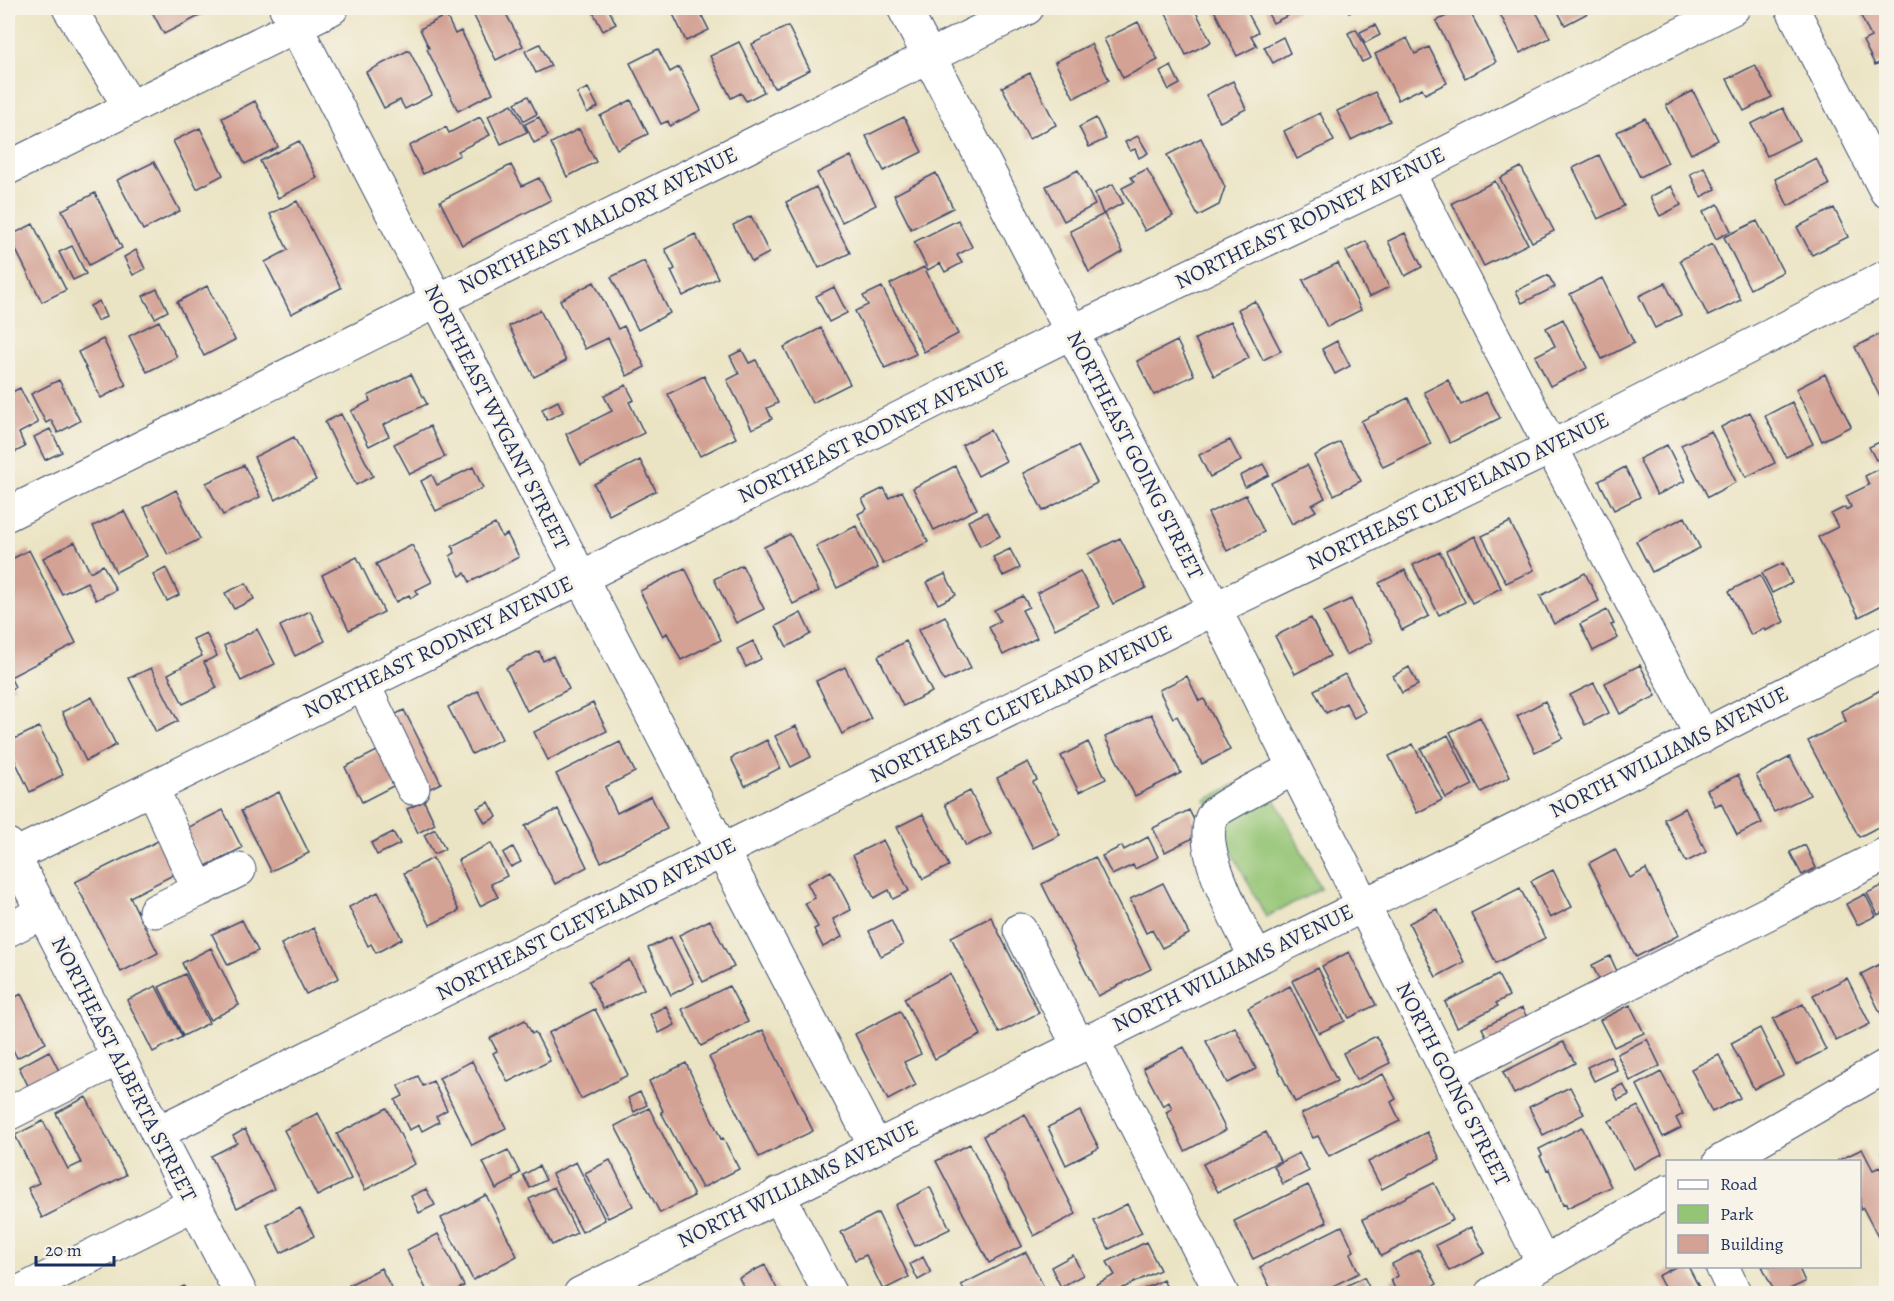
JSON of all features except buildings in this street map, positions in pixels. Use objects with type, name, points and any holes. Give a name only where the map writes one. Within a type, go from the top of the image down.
[{"type":"street","points":[[69,8],[130,107]]},
{"type":"street","points":[[8,168],[130,107],[291,16],[332,8]]},
{"type":"street","name":"NORTHEAST GOING STREET","points":[[904,8],[1214,609],[1363,904]]},
{"type":"street","name":"NORTHEAST MALLORY AVENUE","points":[[8,514],[1027,8]]},
{"type":"street","name":"NORTHEAST RODNEY AVENUE","points":[[10,850],[152,788],[580,578],[1072,332],[1408,172],[1733,8]]},
{"type":"street","points":[[1792,8],[1887,191]]},
{"type":"street","name":"NORTHEAST WYGANT STREET","points":[[291,16],[875,1146]]},
{"type":"street","points":[[1408,172],[1702,737]]},
{"type":"street","name":"NORTHEAST CLEVELAND AVENUE","points":[[157,1133],[722,851],[1214,609],[1551,447],[1887,277]]},
{"type":"street","name":"NORTH WILLIAMS AVENUE","points":[[580,1293],[1702,737],[1887,642]]},
{"type":"street","points":[[363,684],[413,788]]},
{"type":"street","points":[[1256,957],[1222,889],[1210,853],[1209,827],[1214,813],[1294,768]]},
{"type":"street","points":[[152,788],[199,890]]},
{"type":"street","name":"NORTHEAST ALBERTA STREET","points":[[10,850],[241,1293]]},
{"type":"street","points":[[1448,1074],[1887,854]]},
{"type":"street","points":[[155,911],[239,870]]},
{"type":"street","name":"NORTH GOING STREET","points":[[1363,904],[1543,1263]]},
{"type":"street","points":[[8,930],[43,912]]},
{"type":"street","points":[[1020,930],[1085,1042],[1222,1293]]},
{"type":"street","points":[[8,1114],[119,1058]]},
{"type":"street","points":[[1722,1160],[1887,1066]]},
{"type":"street","points":[[1491,1293],[1666,1192]]},
{"type":"street","points":[[778,1194],[830,1293]]},
{"type":"street","points":[[16,1293],[194,1204]]},
{"type":"street","points":[[1723,1268],[1735,1293]]},
{"type":"green space","points":[[1261,771],[1321,889],[1266,917],[1205,800]]}]
